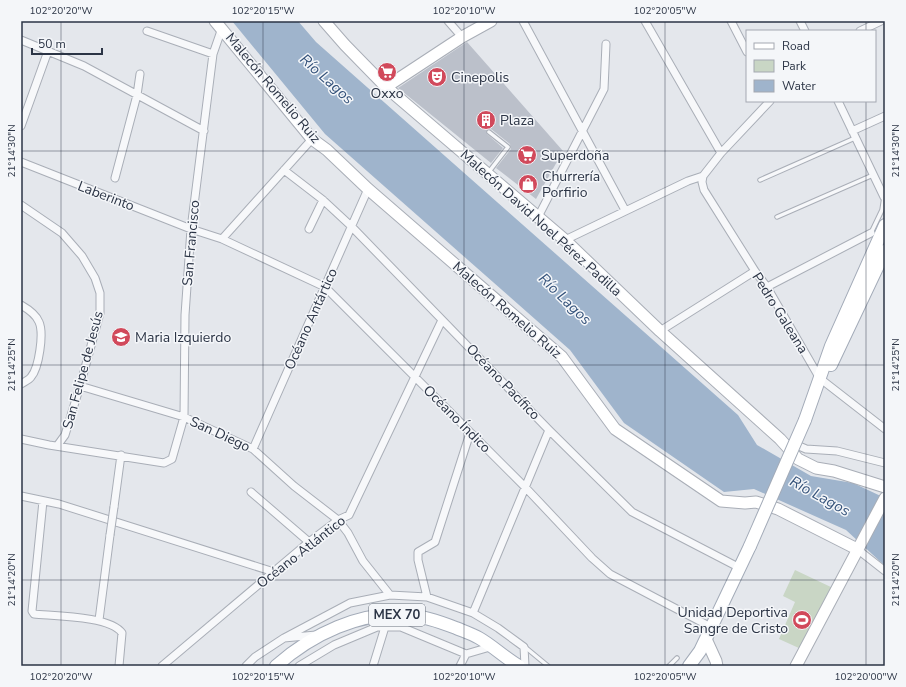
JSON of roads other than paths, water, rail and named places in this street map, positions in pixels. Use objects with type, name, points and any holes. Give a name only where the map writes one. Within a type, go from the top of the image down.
[{"type":"main road","points":[[689,666],[700,651],[750,546],[805,420],[831,346],[885,225]]},
{"type":"main road","points":[[819,382],[885,251]]},
{"type":"main road","name":"MEX 70","points":[[276,666],[305,644],[342,624],[382,615],[410,615],[446,624],[478,638],[519,666]]},
{"type":"street","name":"Malecón David Noel Pérez Padilla","points":[[324,21],[386,87],[565,240],[660,331],[780,438],[798,459],[816,468],[834,471],[885,487]]},
{"type":"street","points":[[448,21],[462,37]]},
{"type":"street","points":[[386,87],[462,37],[491,21]]},
{"type":"street","points":[[523,21],[625,210]]},
{"type":"street","points":[[646,21],[721,153]]},
{"type":"street","points":[[731,21],[746,50]]},
{"type":"street","points":[[800,21],[804,30]]},
{"type":"street","points":[[862,30],[881,21]]},
{"type":"street","name":"San Francisco","points":[[121,455],[164,463],[172,459],[184,417],[185,314],[191,229],[218,24]]},
{"type":"street","name":"Malecón Romelio Ruiz","points":[[218,24],[312,139],[327,150],[368,189],[562,357],[615,429],[721,501],[745,503],[756,502],[778,509],[859,546]]},
{"type":"street","points":[[147,31],[214,54]]},
{"type":"street","points":[[21,40],[84,66],[204,131]]},
{"type":"street","points":[[538,217],[604,89],[606,44]]},
{"type":"street","points":[[21,126],[48,51]]},
{"type":"street","points":[[115,178],[137,95],[140,74]]},
{"type":"street","points":[[565,240],[625,210],[688,181],[703,176],[721,153],[769,102]]},
{"type":"street","points":[[838,102],[884,197]]},
{"type":"street","points":[[854,134],[885,116]]},
{"type":"street","points":[[222,239],[312,139]]},
{"type":"street","name":"Laberinto","points":[[21,162],[191,229]]},
{"type":"street","name":"Océano Pacífico","points":[[284,170],[323,200],[351,226],[549,430],[632,512],[740,568]]},
{"type":"street","name":"Pedro Galeana","points":[[703,176],[702,182],[704,190],[755,271],[767,287],[819,382],[885,430]]},
{"type":"street","name":"Océano Antártico","points":[[253,449],[368,189]]},
{"type":"street","points":[[309,229],[323,200]]},
{"type":"street","name":"San Felipe de Jesús","points":[[21,204],[62,233],[82,256],[95,278],[100,293],[100,313],[80,386],[65,435],[57,446]]},
{"type":"street","name":"Océano Índico","points":[[191,229],[222,239],[324,287],[415,376],[525,487],[592,558],[610,574],[711,627]]},
{"type":"street","points":[[767,287],[871,233]]},
{"type":"street","points":[[660,331],[755,271]]},
{"type":"street","points":[[21,305],[30,310],[39,322],[41,336],[37,367],[31,377],[21,384]]},
{"type":"street","name":"Océano Atlántico","points":[[162,666],[309,542],[338,520],[349,515],[442,320]]},
{"type":"street","name":"San Diego","points":[[80,386],[184,417],[253,449],[294,486],[338,520],[348,533],[363,561],[390,595]]},
{"type":"street","points":[[472,613],[549,430]]},
{"type":"street","points":[[427,597],[418,560],[418,552],[435,542],[470,433]]},
{"type":"street","points":[[780,438],[806,449],[837,451],[885,463]]},
{"type":"street","points":[[21,439],[57,446],[121,455],[99,620]]},
{"type":"street","points":[[251,492],[309,542]]},
{"type":"street","points":[[21,496],[59,504],[274,572]]},
{"type":"street","points":[[796,666],[885,498]]},
{"type":"street","points":[[43,501],[32,611],[34,614],[99,620],[119,628],[122,633],[118,666]]},
{"type":"street","points":[[859,546],[885,571]]},
{"type":"street","points":[[246,666],[255,657],[284,638],[350,603],[390,595],[427,597],[472,613],[498,628],[524,646],[525,666]]},
{"type":"street","points":[[299,666],[334,644],[377,627],[401,627],[466,654],[490,647]]},
{"type":"street","points":[[373,666],[385,627]]},
{"type":"street","points":[[284,638],[322,635]]},
{"type":"street","points":[[706,638],[717,666]]},
{"type":"street","points":[[460,666],[466,654]]},
{"type":"lane","points":[[487,174],[508,147],[489,132]]},
{"type":"lane","points":[[760,180],[854,134]]},
{"type":"lane","points":[[777,217],[873,175]]},
{"type":"lane","points":[[871,233],[882,210],[884,197]]},
{"type":"lane","points":[[524,646],[548,666]]},
{"type":"lane","points":[[669,666],[677,658]]},
{"type":"water","name":"Río Lagos","points":[[232,21],[298,21],[316,42],[738,415],[757,445],[811,476],[853,483],[885,498],[885,566],[846,530],[754,489],[724,492],[624,423],[570,350],[325,134]]},
{"type":"place","name":"Oxxo","points":[[387,72]]},
{"type":"place","name":"Cinepolis","points":[[437,77]]},
{"type":"place","name":"Plaza","points":[[486,120]]},
{"type":"place","name":"Superdoña","points":[[527,155]]},
{"type":"place","name":"Churrería Porfirio","points":[[528,184]]},
{"type":"place","name":"Maria Izquierdo","points":[[121,337]]},
{"type":"place","name":"Unidad Deportiva Sangre de Cristo","points":[[802,620]]}]
